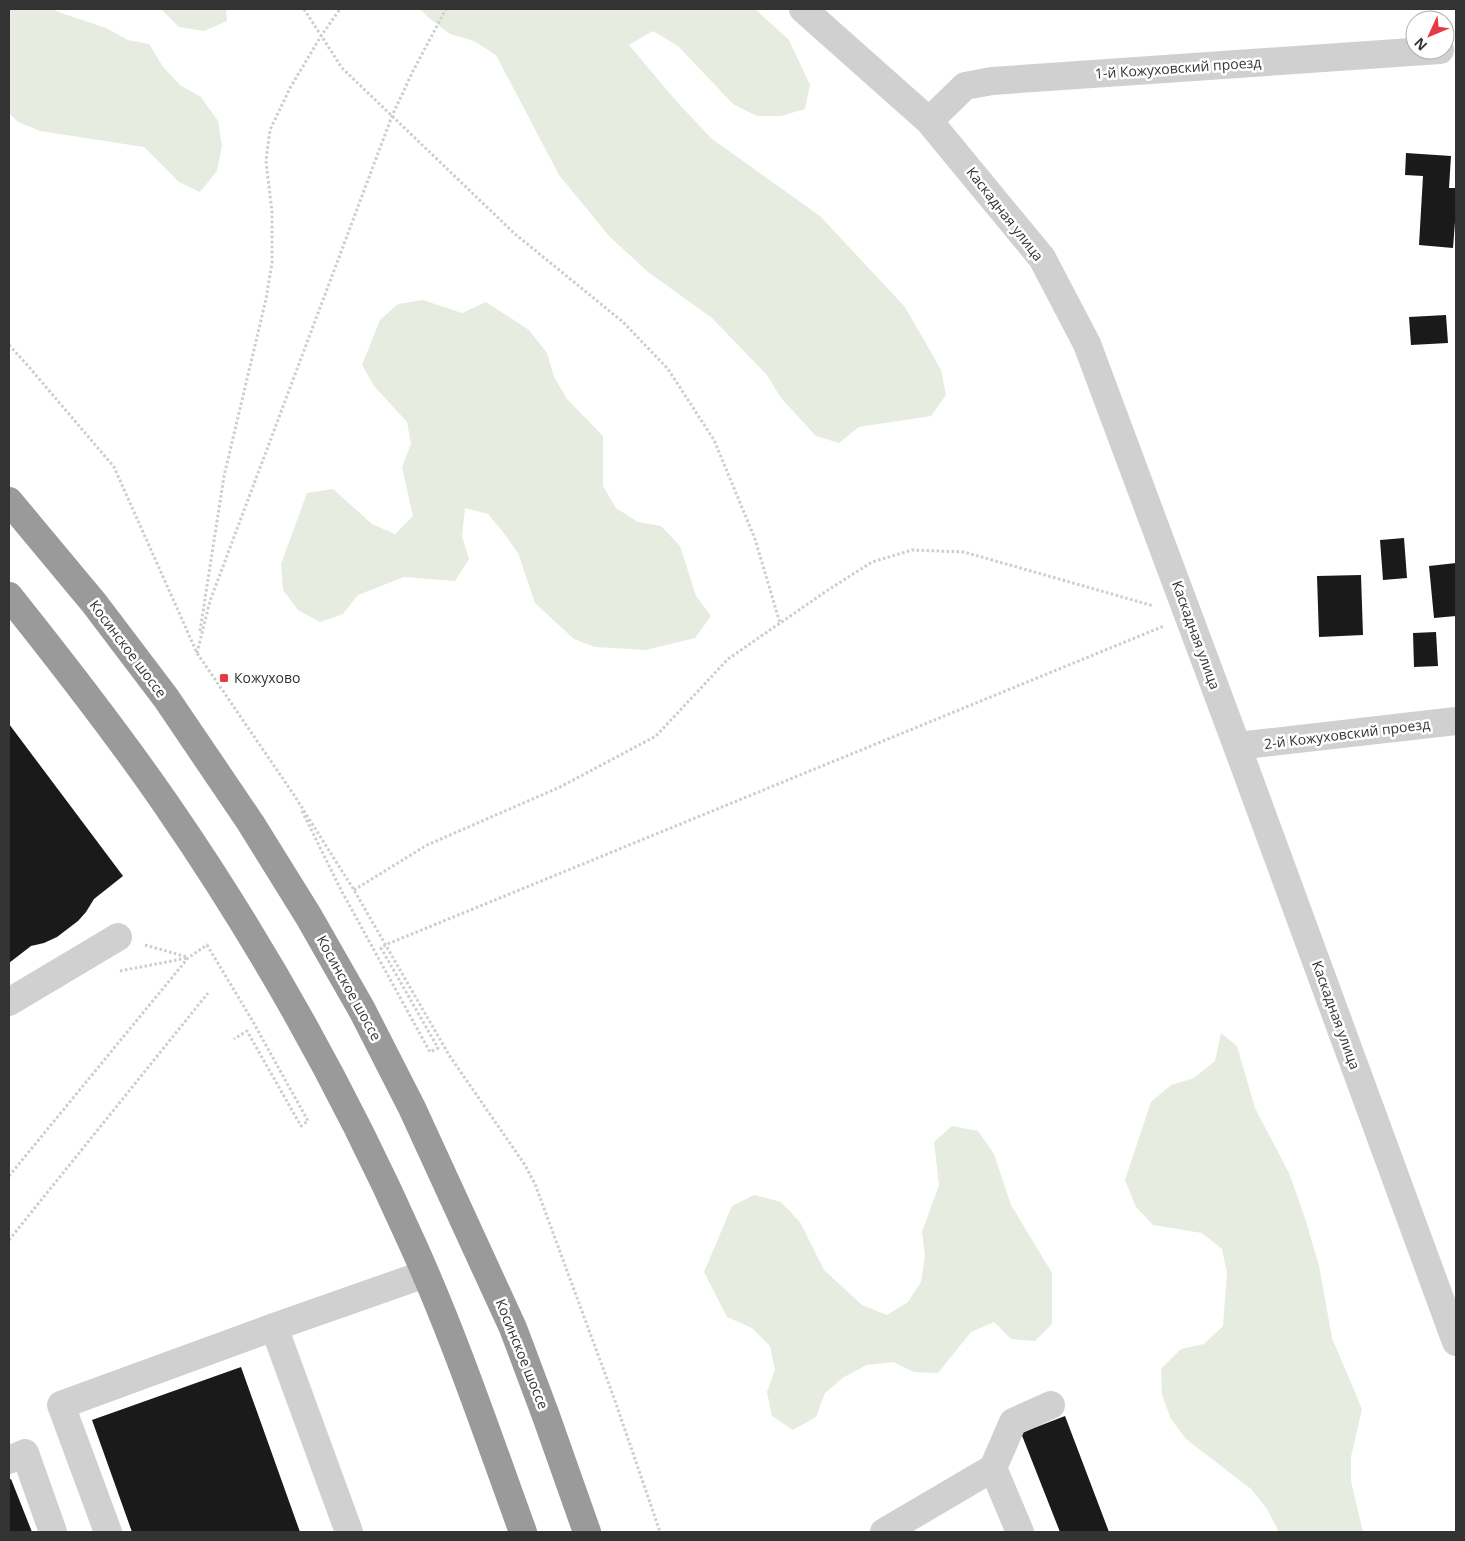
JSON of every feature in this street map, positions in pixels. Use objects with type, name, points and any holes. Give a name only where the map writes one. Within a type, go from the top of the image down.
[{"type":"highway","name":"Косинское шоссе","points":[[9,502],[94,604],[171,706],[250,822],[309,917],[362,1010],[416,1116],[513,1328],[587,1532]]},
{"type":"highway","points":[[9,596],[123,743],[169,808],[252,937],[324,1063],[375,1162],[414,1246],[455,1347],[522,1532]]},
{"type":"street","name":"Каскадная улица","points":[[803,9],[930,121],[1042,258],[1087,344],[1178,620],[1238,746],[1456,1342]]},
{"type":"street","name":"1-й Кожуховский проезд","points":[[930,121],[966,86],[992,81],[1405,52]]},
{"type":"street","name":"2-й Кожуховский проезд","points":[[1238,746],[1456,721]]},
{"type":"street","points":[[9,1002],[118,937]]},
{"type":"street","points":[[108,1532],[61,1405],[425,1274]]},
{"type":"street","points":[[274,1327],[349,1532]]},
{"type":"street","points":[[884,1532],[993,1468],[1013,1422],[1051,1405]]},
{"type":"street","points":[[9,1460],[25,1453],[53,1532]]},
{"type":"street","points":[[993,1468],[1020,1532]]},
{"type":"path","points":[[304,9],[342,68],[515,234],[623,322],[668,369],[714,440],[755,539],[780,623]]},
{"type":"path","points":[[197,653],[224,476],[266,299],[272,263],[272,212],[266,161],[270,130],[290,88],[321,36],[340,9]]},
{"type":"path","points":[[197,653],[210,601],[392,116],[413,71],[446,9]]},
{"type":"path","points":[[9,345],[114,467],[197,653],[294,795],[354,890],[449,1055],[525,1165],[535,1184],[614,1398],[660,1532]]},
{"type":"path","points":[[354,890],[427,845],[560,787],[656,736],[728,659],[872,562],[912,550],[964,552],[1178,620]]},
{"type":"path","points":[[294,795],[341,890],[430,1052],[438,1048],[381,948],[386,945],[1178,620]]},
{"type":"path","points":[[118,937],[188,958]]},
{"type":"path","points":[[9,1176],[188,958],[207,945],[252,1020],[308,1121],[301,1126],[247,1031],[234,1039]]},
{"type":"path","points":[[9,1240],[208,993]]},
{"type":"shaded area","points":[[9,9],[53,9],[106,28],[128,40],[149,44],[163,67],[180,85],[201,97],[218,121],[222,146],[217,171],[200,192],[179,182],[144,147],[40,131],[18,122],[9,113]]},
{"type":"shaded area","points":[[161,9],[226,9],[227,21],[204,31],[179,27]]},
{"type":"shaded area","points":[[420,9],[755,9],[789,40],[810,85],[805,109],[781,116],[757,116],[733,104],[678,46],[653,31],[629,45],[677,102],[712,139],[820,216],[905,307],[941,370],[946,395],[931,416],[859,427],[839,443],[816,436],[781,398],[767,375],[712,318],[648,272],[609,236],[559,175],[496,55],[474,41],[450,34]]},
{"type":"shaded area","points":[[423,300],[462,313],[486,302],[529,330],[547,353],[554,377],[567,399],[603,436],[603,486],[616,508],[638,522],[661,526],[680,546],[696,596],[711,616],[695,638],[646,650],[595,647],[574,639],[535,603],[518,553],[503,532],[488,514],[465,508],[462,536],[469,559],[455,581],[404,577],[358,595],[343,614],[320,622],[298,610],[283,590],[281,564],[307,493],[333,489],[372,524],[395,534],[413,516],[402,467],[411,444],[407,422],[374,386],[362,365],[380,320],[398,304]]},
{"type":"shaded area","points":[[1221,1033],[1237,1046],[1255,1108],[1289,1173],[1319,1266],[1332,1338],[1362,1409],[1351,1457],[1351,1481],[1363,1532],[1279,1532],[1267,1509],[1251,1489],[1186,1439],[1171,1419],[1162,1395],[1161,1369],[1181,1349],[1204,1344],[1223,1326],[1227,1273],[1222,1249],[1202,1233],[1153,1225],[1136,1207],[1125,1180],[1151,1102],[1171,1085],[1194,1078],[1215,1061]]},
{"type":"shaded area","points":[[952,1126],[978,1131],[994,1154],[1011,1205],[1052,1273],[1052,1324],[1035,1341],[1011,1339],[994,1322],[971,1332],[938,1373],[914,1372],[893,1362],[867,1365],[844,1377],[825,1393],[816,1417],[793,1430],[772,1416],[767,1392],[775,1370],[770,1346],[752,1328],[727,1317],[704,1272],[732,1206],[754,1195],[781,1202],[800,1222],[824,1270],[862,1305],[887,1315],[908,1302],[921,1282],[925,1256],[922,1232],[939,1185],[934,1142]]},
{"type":"building","points":[[1406,153],[1451,156],[1449,188],[1456,188],[1456,222],[1453,248],[1419,245],[1423,176],[1405,175]]},
{"type":"building","points":[[1446,315],[1448,343],[1411,345],[1409,317]]},
{"type":"building","points":[[1404,538],[1407,578],[1383,580],[1380,540]]},
{"type":"building","points":[[1456,563],[1456,616],[1434,618],[1429,566]]},
{"type":"building","points":[[1361,575],[1363,635],[1319,637],[1317,576]]},
{"type":"building","points":[[1436,632],[1438,666],[1414,667],[1413,633]]},
{"type":"building","points":[[9,724],[123,876],[94,899],[78,921],[57,937],[31,946],[9,963]]},
{"type":"building","points":[[241,1367],[300,1532],[132,1532],[92,1420]]},
{"type":"building","points":[[1065,1416],[1109,1532],[1060,1532],[1021,1433]]},
{"type":"building","points":[[11,1479],[32,1532],[9,1532],[9,1480]]},
{"type":"place","name":"Кожухово","points":[[224,678]]}]
